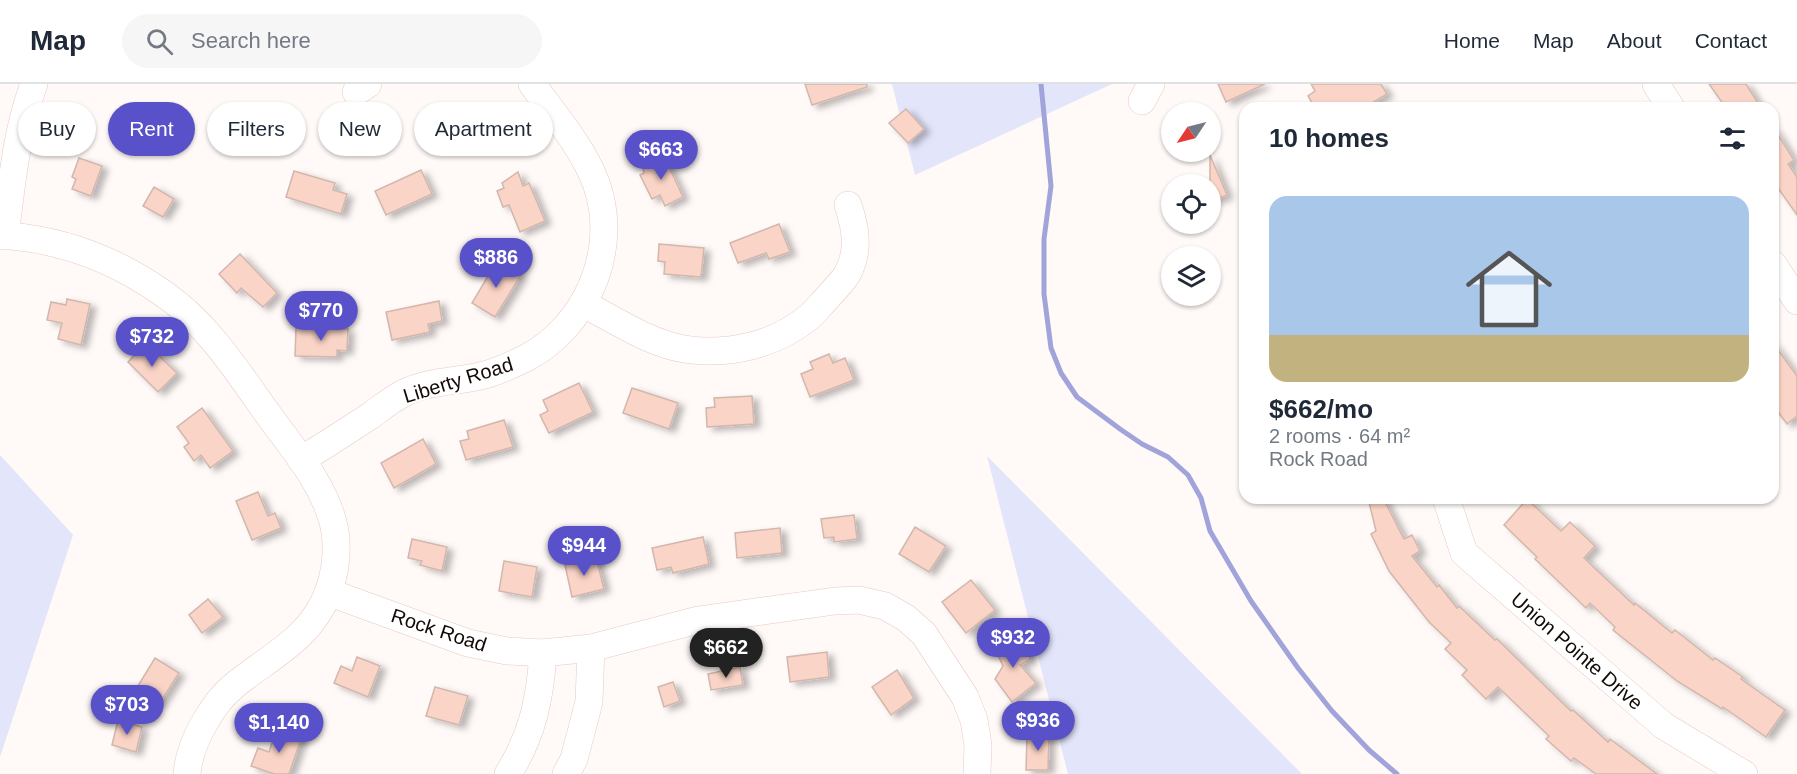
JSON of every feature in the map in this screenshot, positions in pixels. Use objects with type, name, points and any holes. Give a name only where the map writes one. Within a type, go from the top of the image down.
[{"type":"street","points":[[34,84],[17,147],[3,235],[49,242],[88,253],[126,270],[166,295],[193,318],[218,344],[301,460],[323,494],[333,524],[336,558],[328,592],[317,615],[303,634],[233,686],[205,720],[195,741],[187,774]]},
{"type":"street","name":"Liberty Road","points":[[301,460],[404,393],[425,386],[488,374],[527,358],[559,334],[584,304],[597,275],[603,246],[603,212],[596,183],[580,153],[532,84]]},
{"type":"street","points":[[1656,84],[1667,102]]},
{"type":"street","points":[[584,304],[654,340],[684,349],[726,351],[766,342],[790,331],[811,316],[846,276],[854,259],[856,242],[854,223],[848,205]]},
{"type":"street","points":[[1779,273],[1797,301]]},
{"type":"street","name":"Union Pointe Drive","points":[[1448,504],[1464,553],[1664,726],[1744,774]]},
{"type":"street","name":"Rock Road","points":[[328,592],[468,643],[507,651],[543,653],[591,648],[698,620],[835,600],[859,600],[885,606],[906,618],[924,634],[966,697],[974,720],[978,745],[977,774]]},
{"type":"street","points":[[566,774],[574,759],[589,702],[591,648]]},
{"type":"street","points":[[508,774],[531,729],[540,690],[543,653]]},
{"type":"shaded area","points":[[892,84],[1112,84],[915,175]]},
{"type":"shaded area","points":[[0,455],[73,535],[0,757]]},
{"type":"shaded area","points":[[987,456],[1302,774],[1068,774]]},
{"type":"building","points":[[805,84],[867,84],[867,87],[812,105]]},
{"type":"building","points":[[1218,84],[1265,84],[1226,102]]},
{"type":"building","points":[[1311,84],[1381,84],[1387,94],[1374,102],[1312,102],[1308,96],[1315,91]]},
{"type":"building","points":[[1709,84],[1746,84],[1757,102],[1722,102]]},
{"type":"building","points":[[906,109],[924,129],[908,143],[889,123]]},
{"type":"building","points":[[1779,136],[1794,160],[1788,164],[1797,177],[1797,215],[1779,190]]},
{"type":"building","points":[[663,154],[683,197],[665,206],[660,195],[652,199],[640,175],[644,173],[642,164]]},
{"type":"building","points":[[79,158],[102,166],[91,196],[72,189],[76,179],[72,177]]},
{"type":"building","points":[[1210,162],[1213,162],[1218,174],[1210,174]]},
{"type":"building","points":[[421,170],[432,194],[386,215],[375,191]]},
{"type":"building","points":[[294,171],[335,183],[333,190],[347,194],[341,214],[286,197]]},
{"type":"building","points":[[518,172],[523,186],[529,183],[545,221],[520,232],[509,205],[503,207],[497,191],[504,188],[502,183]]},
{"type":"building","points":[[1221,181],[1227,195],[1221,197]]},
{"type":"building","points":[[154,187],[174,199],[163,217],[143,206]]},
{"type":"building","points":[[779,224],[790,252],[769,259],[766,253],[738,263],[730,243]]},
{"type":"building","points":[[659,244],[704,248],[701,277],[664,274],[665,262],[658,261]]},
{"type":"building","points":[[240,254],[277,293],[263,307],[241,288],[237,293],[219,274]]},
{"type":"building","points":[[497,261],[521,275],[495,317],[472,303]]},
{"type":"building","points":[[67,299],[90,304],[81,345],[58,339],[62,323],[47,320],[51,302],[66,305]]},
{"type":"building","points":[[439,301],[442,321],[428,324],[430,332],[392,340],[386,312]]},
{"type":"building","points":[[296,328],[348,329],[347,351],[337,350],[337,357],[295,356]]},
{"type":"building","points":[[146,343],[177,373],[158,392],[128,362]]},
{"type":"building","points":[[1779,351],[1797,376],[1797,416],[1787,424],[1779,413]]},
{"type":"building","points":[[829,354],[833,363],[845,358],[854,380],[810,397],[801,374],[813,369],[810,362]]},
{"type":"building","points":[[579,383],[593,412],[549,433],[540,415],[548,411],[543,400]]},
{"type":"building","points":[[632,388],[678,403],[669,429],[623,413]]},
{"type":"building","points":[[752,396],[754,424],[707,427],[706,408],[715,407],[714,398]]},
{"type":"building","points":[[202,408],[233,451],[210,468],[201,455],[194,461],[184,447],[189,443],[177,427]]},
{"type":"building","points":[[504,420],[513,447],[466,460],[460,441],[469,439],[467,431]]},
{"type":"building","points":[[423,439],[436,464],[394,488],[381,463]]},
{"type":"building","points":[[258,492],[268,516],[275,513],[281,528],[252,540],[236,501]]},
{"type":"building","points":[[1369,504],[1386,504],[1404,539],[1412,535],[1420,551],[1412,556],[1457,608],[1459,606],[1495,640],[1497,639],[1571,711],[1573,710],[1608,742],[1610,739],[1657,774],[1596,774],[1574,758],[1571,761],[1546,739],[1549,736],[1498,687],[1486,699],[1462,675],[1467,670],[1445,649],[1451,643],[1429,622],[1389,571],[1371,534],[1376,531]]},
{"type":"building","points":[[1523,504],[1532,504],[1561,531],[1570,522],[1595,546],[1584,558],[1634,605],[1635,603],[1672,633],[1675,630],[1713,660],[1715,658],[1743,677],[1741,679],[1785,710],[1766,737],[1723,707],[1722,709],[1677,681],[1613,630],[1615,627],[1590,603],[1586,608],[1535,559],[1537,557],[1504,525]]},
{"type":"building","points":[[854,515],[857,539],[834,542],[834,537],[824,538],[821,519]]},
{"type":"building","points":[[915,527],[946,546],[929,572],[899,554]]},
{"type":"building","points":[[780,528],[782,553],[737,558],[735,533]]},
{"type":"building","points":[[703,537],[709,564],[673,573],[671,567],[657,570],[652,548]]},
{"type":"building","points":[[412,539],[447,547],[442,571],[420,565],[422,561],[408,558]]},
{"type":"building","points":[[596,557],[604,589],[572,597],[565,565]]},
{"type":"building","points":[[504,561],[537,567],[532,597],[499,591]]},
{"type":"building","points":[[971,580],[995,610],[966,633],[942,602]]},
{"type":"building","points":[[208,599],[223,617],[202,633],[189,615]]},
{"type":"building","points":[[991,635],[1002,646],[1017,639],[1031,659],[1020,665],[1036,683],[1012,702],[995,679],[1003,666],[989,636]]},
{"type":"building","points":[[827,652],[829,677],[790,682],[787,657]]},
{"type":"building","points":[[357,657],[380,666],[368,697],[334,683],[341,666],[352,671]]},
{"type":"building","points":[[155,658],[179,673],[159,704],[136,689]]},
{"type":"building","points":[[740,667],[743,685],[711,690],[708,674]]},
{"type":"building","points":[[897,670],[914,698],[891,715],[872,687]]},
{"type":"building","points":[[673,682],[680,701],[664,707],[658,687]]},
{"type":"building","points":[[435,687],[468,696],[459,725],[426,716]]},
{"type":"building","points":[[118,720],[142,727],[136,752],[112,745]]},
{"type":"building","points":[[277,728],[302,736],[289,774],[274,774],[251,766],[258,748],[269,752]]},
{"type":"building","points":[[1027,734],[1049,734],[1048,770],[1026,770]]},
{"type":"waterway","points":[[1041,84],[1051,186],[1044,239],[1044,294],[1051,348],[1061,373],[1077,397],[1142,444],[1168,457],[1188,475],[1201,498],[1210,531],[1251,601],[1298,668],[1332,711],[1369,750],[1397,774]]}]
